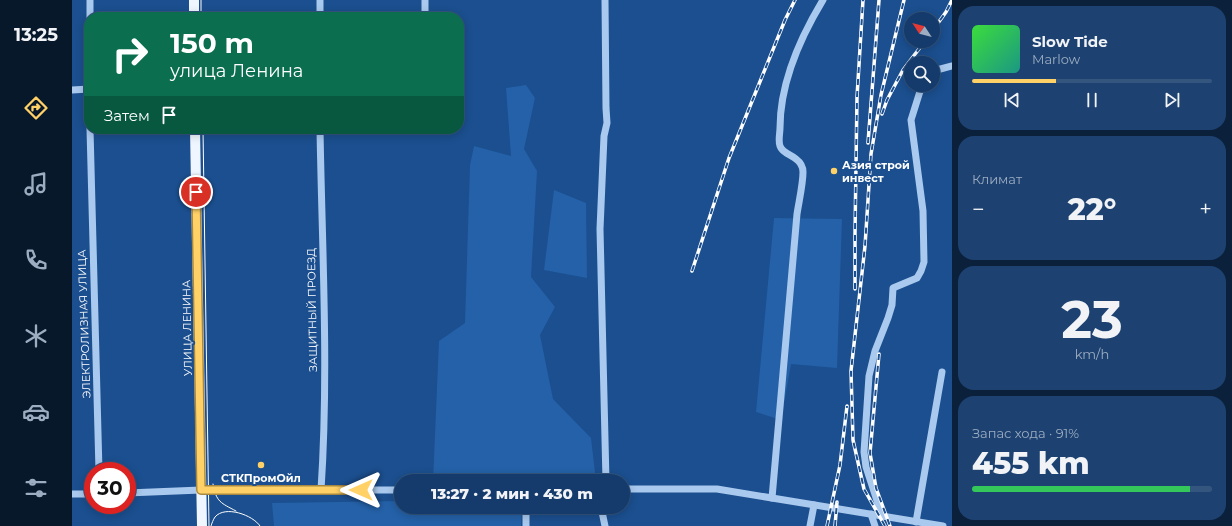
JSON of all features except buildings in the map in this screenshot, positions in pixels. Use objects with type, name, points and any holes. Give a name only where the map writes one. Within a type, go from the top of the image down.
[{"type":"main road","points":[[194,0],[194,12]]},
{"type":"main road","name":"УЛИЦА ЛЕНИНА","points":[[195,134],[202,526]]},
{"type":"street","points":[[90,0],[90,12]]},
{"type":"street","points":[[320,0],[320,12]]},
{"type":"street","points":[[425,0],[425,12]]},
{"type":"street","points":[[605,0],[607,123],[604,136],[600,229],[606,474]]},
{"type":"street","points":[[772,498],[797,214],[803,171],[796,158],[782,150],[780,146],[780,116],[783,95],[795,55],[810,22],[823,0]]},
{"type":"street","points":[[940,69],[952,66]]},
{"type":"street","points":[[72,90],[84,90]]},
{"type":"street","points":[[882,516],[866,467],[864,452],[869,376],[875,351],[892,305],[893,288],[917,278],[924,262],[923,210],[911,120],[920,92]]},
{"type":"street","name":"ЭЛЕКТРОЛИЗНАЯ УЛИЦА","points":[[90,134],[99,462]]},
{"type":"street","name":"ЗАЩИТНЫЙ ПРОЕЗД","points":[[320,134],[324,368],[324,441],[321,490]]},
{"type":"street","points":[[916,522],[942,372]]},
{"type":"street","points":[[630,489],[717,489],[944,526]]},
{"type":"street","points":[[136,493],[201,490],[394,490]]},
{"type":"street","points":[[72,494],[84,494]]},
{"type":"street","points":[[810,526],[814,505]]},
{"type":"street","points":[[526,514],[526,526]]},
{"type":"street","points":[[871,514],[875,526]]},
{"type":"shaded area","points":[[526,85],[535,98],[524,149],[537,171],[531,277],[555,307],[540,335],[553,399],[591,438],[595,474],[433,474],[439,341],[465,323],[470,165],[474,146],[511,156],[506,88]]},
{"type":"shaded area","points":[[554,190],[586,203],[587,278],[544,270]]},
{"type":"shaded area","points":[[774,218],[842,219],[837,368],[791,364],[781,420],[756,412]]},
{"type":"shaded area","points":[[394,501],[394,514],[522,514],[521,526],[274,526],[272,503]]},
{"type":"tram line","points":[[201,0],[201,12]]},
{"type":"tram line","points":[[203,134],[209,526]]},
{"type":"tram line","points":[[213,484],[216,495],[220,501],[236,511]]},
{"type":"tram line","points":[[211,526],[215,517],[220,513],[225,512],[245,515],[260,526]]},
{"type":"railway","points":[[692,271],[729,158],[785,20],[795,0]]},
{"type":"railway","points":[[855,289],[857,97],[863,0]]},
{"type":"railway","points":[[868,143],[879,0]]},
{"type":"railway","points":[[885,526],[864,489],[853,440],[851,371],[865,246],[871,154],[881,95],[904,0]]},
{"type":"railway","points":[[940,20],[952,0]]},
{"type":"railway","points":[[882,114],[887,100],[903,70],[920,48]]},
{"type":"railway","points":[[879,354],[870,453],[876,488],[890,526]]},
{"type":"railway","points":[[827,526],[840,465],[847,406]]},
{"type":"railway","points":[[835,526],[837,502]]},
{"type":"place","name":"Азия строй инвест","points":[[834,171]]},
{"type":"place","name":"СТКПромОйл","points":[[261,465]]},
{"type":"route","points":[[196,192],[201,490],[361,490]]}]
